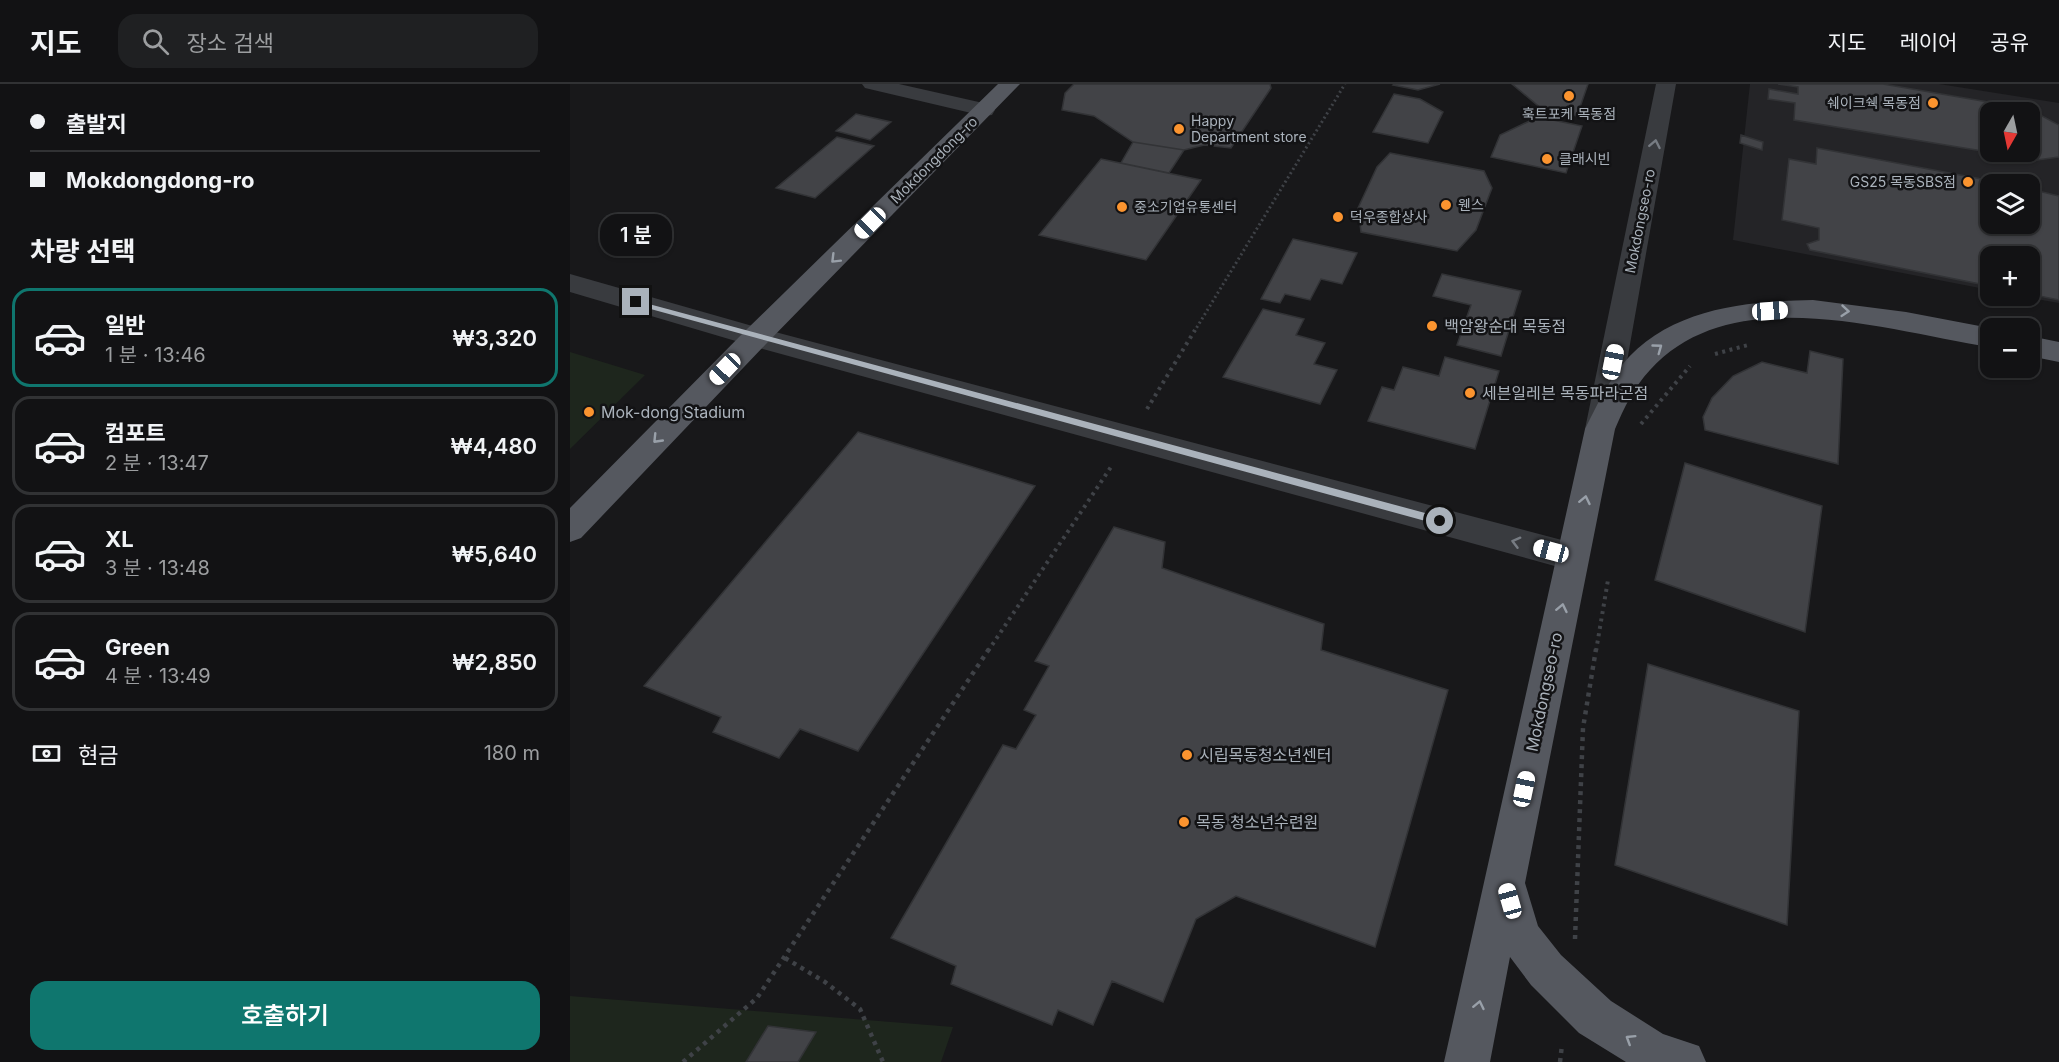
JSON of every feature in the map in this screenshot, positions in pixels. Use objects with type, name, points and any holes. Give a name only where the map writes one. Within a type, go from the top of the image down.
[{"type":"main road","name":"Mokdongdong-ro","points":[[570,529],[756,337],[1010,84]]},
{"type":"main road","name":"Mokdongseo-ro","points":[[1467,1062],[1600,429],[1620,389],[1647,356],[1687,330],[1721,318],[1755,312],[1814,309],[1879,315],[1980,336]]},
{"type":"main road","points":[[2040,348],[2059,352]]},
{"type":"main road","points":[[1505,882],[1521,937],[1546,970],[1595,1017],[1654,1054],[1683,1062]]},
{"type":"street","points":[[872,84],[984,110]]},
{"type":"street","name":"Mokdongseo-ro","points":[[1600,429],[1666,84]]},
{"type":"street","points":[[570,283],[756,337],[1573,557]]},
{"type":"path","points":[[683,1062],[757,998],[785,958],[1130,438],[1345,84]]},
{"type":"path","points":[[1706,356],[1757,342]]},
{"type":"path","points":[[1640,425],[1696,359]]},
{"type":"path","points":[[1560,1062],[1574,953],[1583,728],[1609,575]]},
{"type":"path","points":[[785,958],[825,982],[860,1010],[883,1062]]},
{"type":"shaded area","points":[[1750,84],[1939,84],[2059,103],[2059,303],[2040,300],[2040,246],[1980,246],[1980,288],[1733,240]]},
{"type":"shaded area","name":"Mok-dong Stadium","points":[[570,352],[645,375],[570,449]]},
{"type":"shaded area","points":[[570,996],[953,1027],[941,1062],[570,1062]]},
{"type":"building","name":"Happy Department store","points":[[1074,84],[1270,84],[1271,88],[1231,148],[1204,145],[1184,150],[1133,142],[1094,116],[1062,110],[1065,93]]},
{"type":"building","points":[[1394,84],[1440,84],[1418,90],[1393,85]]},
{"type":"building","points":[[1512,84],[1588,84],[1577,116],[1542,109]]},
{"type":"building","points":[[1778,84],[1883,84],[1988,102],[1980,102],[1980,151],[1794,120],[1795,103],[1768,99],[1769,89],[1798,94],[1798,87]]},
{"type":"building","points":[[1394,94],[1420,99],[1443,112],[1428,143],[1373,132]]},
{"type":"building","points":[[856,114],[891,122],[870,140],[836,131]]},
{"type":"building","points":[[2040,115],[2059,125],[2059,157],[2040,160]]},
{"type":"building","points":[[1538,117],[1582,126],[1566,173],[1491,157],[1500,135]]},
{"type":"building","points":[[1741,135],[1763,142],[1762,150],[1740,143]]},
{"type":"building","points":[[837,137],[874,146],[815,198],[776,188]]},
{"type":"building","points":[[1133,142],[1184,150],[1169,173],[1121,163]]},
{"type":"building","points":[[1817,148],[1980,179],[1980,234],[2040,234],[2040,191],[2059,196],[2059,300],[2040,296],[2040,246],[1980,246],[1980,284],[1810,250],[1807,244],[1819,240],[1819,228],[1782,220],[1789,159],[1816,164]]},
{"type":"building","points":[[1390,153],[1484,171],[1492,188],[1476,230],[1457,251],[1361,232],[1358,208],[1377,167]]},
{"type":"building","name":"중소기업유통센터","points":[[1101,159],[1201,180],[1146,260],[1039,235]]},
{"type":"building","points":[[1293,239],[1357,253],[1342,284],[1321,279],[1310,300],[1285,294],[1280,303],[1261,299]]},
{"type":"building","points":[[1442,274],[1521,291],[1501,356],[1457,345],[1471,305],[1433,296]]},
{"type":"building","points":[[1263,309],[1304,319],[1296,335],[1325,343],[1314,364],[1337,370],[1320,404],[1223,377]]},
{"type":"building","points":[[1810,351],[1843,359],[1838,464],[1705,430],[1703,417],[1712,398],[1733,376],[1762,362],[1807,373]]},
{"type":"building","points":[[1445,357],[1499,371],[1475,449],[1368,421],[1382,387],[1394,390],[1403,367],[1439,376]]},
{"type":"building","points":[[858,432],[1035,486],[858,751],[800,729],[779,758],[713,732],[721,717],[644,686]]},
{"type":"building","points":[[1685,463],[1822,506],[1805,632],[1655,580]]},
{"type":"building","name":"목동 청소년수련원","points":[[1114,527],[1165,542],[1162,568],[1324,624],[1321,650],[1448,690],[1375,947],[1236,896],[1196,919],[1163,1002],[1112,981],[1093,1025],[1058,1010],[1052,1025],[951,984],[956,966],[891,938],[1003,745],[1016,749],[1036,715],[1024,710],[1049,666],[1035,661]]},
{"type":"building","points":[[1648,664],[1799,711],[1787,925],[1615,865]]},
{"type":"building","points":[[768,1026],[816,1032],[798,1062],[746,1062]]},
{"type":"place","name":"훅트포케 목동점","points":[[1569,96]]},
{"type":"place","name":"쉐이크쉑 목동점","points":[[1933,103]]},
{"type":"place","name":"Happy Department store","points":[[1179,129]]},
{"type":"place","name":"클래시빈","points":[[1547,159]]},
{"type":"place","name":"GS25 목동SBS점","points":[[1968,182]]},
{"type":"place","name":"웬스","points":[[1446,205]]},
{"type":"place","name":"중소기업유통센터","points":[[1122,207]]},
{"type":"place","name":"덕우종합상사","points":[[1338,217]]},
{"type":"place","name":"백암왕순대 목동점","points":[[1432,326]]},
{"type":"place","name":"세븐일레븐 목동파라곤점","points":[[1470,393]]},
{"type":"place","name":"Mok-dong Stadium","points":[[589,412]]},
{"type":"place","name":"시립목동청소년센터","points":[[1187,755]]},
{"type":"place","name":"목동 청소년수련원","points":[[1184,822]]},
{"type":"route","points":[[636,302],[756,337],[1440,521]]}]
